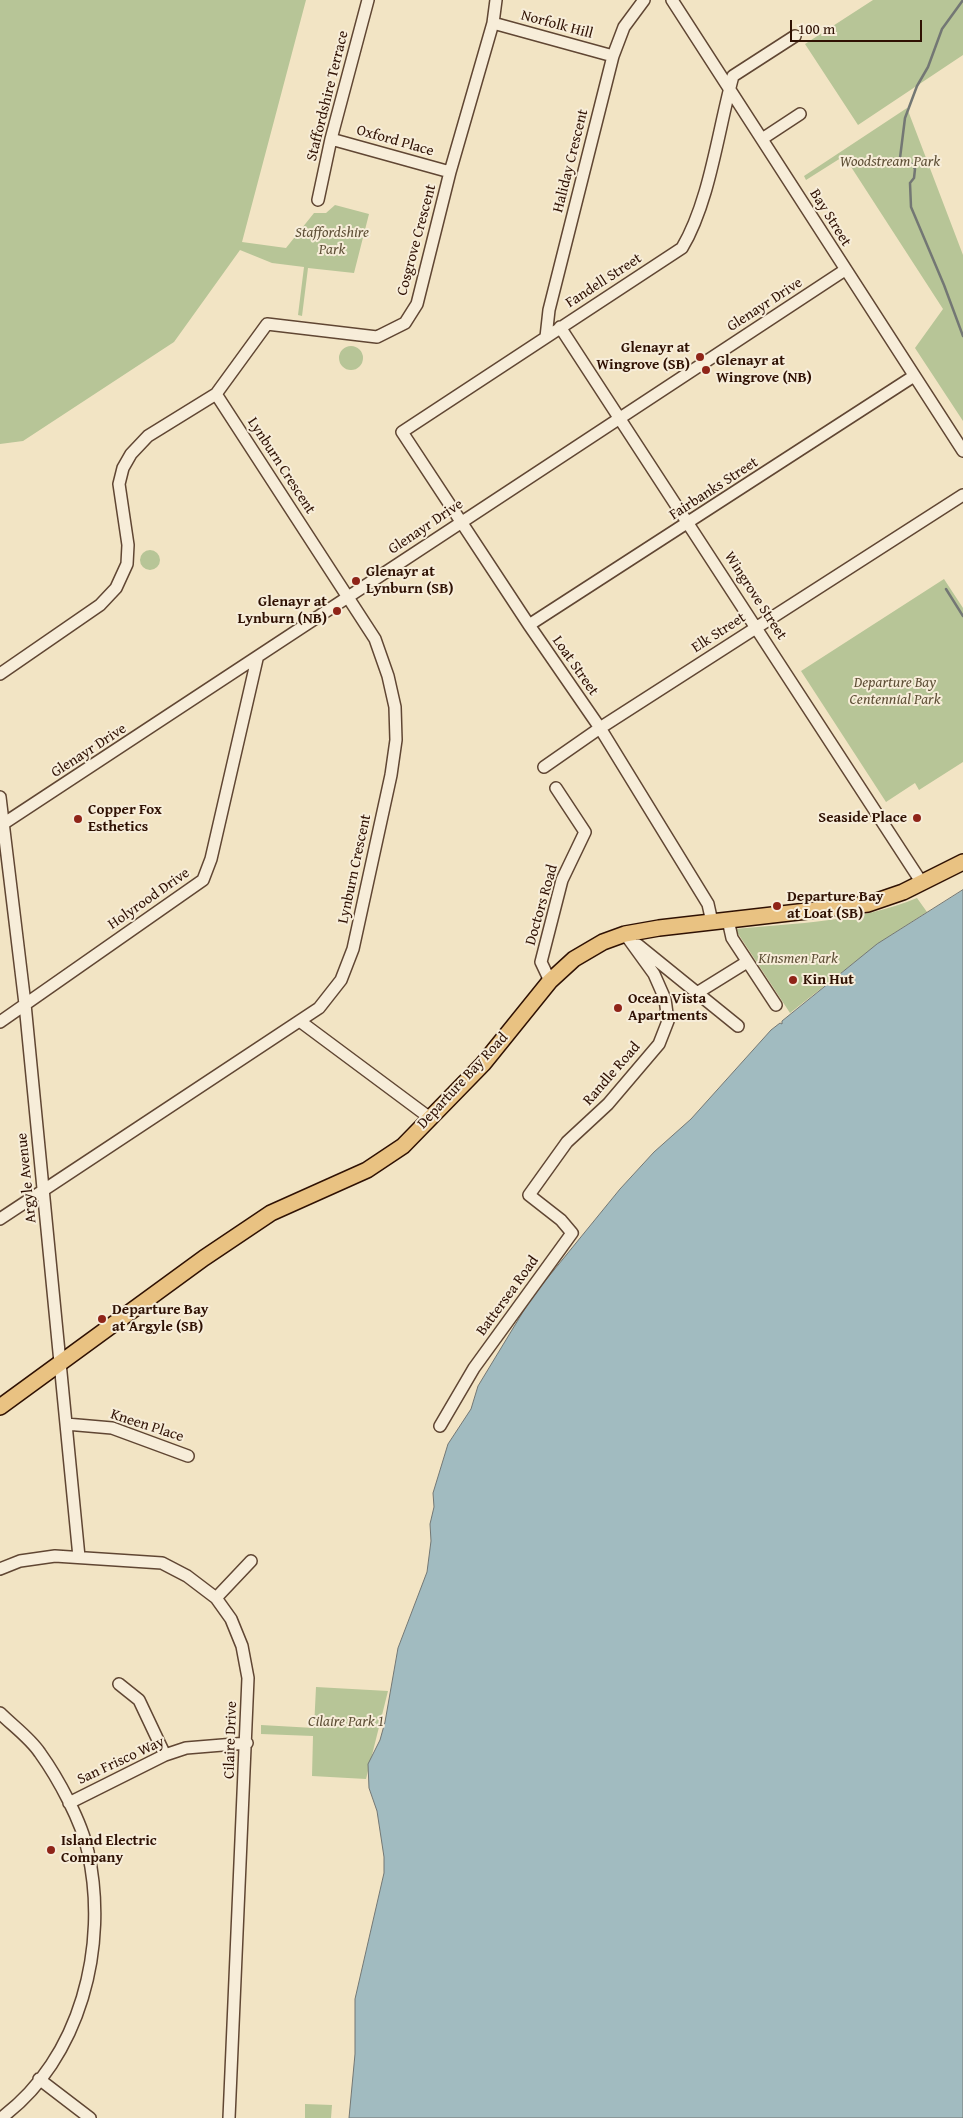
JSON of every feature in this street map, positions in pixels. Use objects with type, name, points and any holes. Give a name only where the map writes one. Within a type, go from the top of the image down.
[{"type":"main road","name":"Departure Bay Road","points":[[0,1407],[204,1258],[271,1213],[367,1170],[402,1146],[482,1064],[550,981],[574,959],[604,942],[625,934],[728,920],[834,910],[868,904],[922,883],[963,862]]},
{"type":"street","name":"Staffordshire Terrace","points":[[318,200],[331,139],[368,0]]},
{"type":"street","name":"Cosgrove Crescent","points":[[0,674],[100,605],[116,588],[127,564],[128,546],[119,484],[122,468],[131,454],[148,436],[216,394],[268,324],[378,337],[405,323],[417,304],[450,172],[493,23],[496,0]]},
{"type":"street","name":"Haliday Crescent","points":[[546,336],[549,310],[613,56],[624,27],[644,0]]},
{"type":"street","name":"Bay Street","points":[[672,0],[963,452]]},
{"type":"street","name":"Norfolk Hill","points":[[493,23],[613,56]]},
{"type":"street","points":[[730,88],[733,76],[795,36]]},
{"type":"street","name":"Fandell Street","points":[[402,432],[682,248],[691,234],[701,204],[730,88]]},
{"type":"street","points":[[762,139],[800,114]]},
{"type":"street","name":"Oxford Place","points":[[331,139],[450,172]]},
{"type":"street","name":"Glenayr Drive","points":[[2,825],[257,659],[460,522],[845,270]]},
{"type":"street","name":"Wingrove Street","points":[[560,327],[757,626],[922,883]]},
{"type":"street","name":"Fairbanks Street","points":[[529,626],[689,524],[914,376]]},
{"type":"street","name":"Lynburn Crescent","points":[[0,1219],[44,1188],[301,1022],[319,1008],[341,980],[353,949],[391,775],[396,740],[395,707],[388,676],[375,639],[216,394]]},
{"type":"street","name":"Loat Street","points":[[402,432],[529,626],[600,728],[708,904],[712,922]]},
{"type":"street","name":"Elk Street","points":[[544,767],[600,728],[757,626],[963,495]]},
{"type":"street","name":"Holyrood Drive","points":[[0,1022],[203,880],[211,859],[257,659]]},
{"type":"street","name":"Doctors Road","points":[[550,981],[541,962],[562,880],[585,832],[556,788]]},
{"type":"street","name":"Argyle Avenue","points":[[0,797],[25,1004],[79,1557]]},
{"type":"street","points":[[728,920],[732,938],[776,1005]]},
{"type":"street","points":[[625,934],[738,1026]]},
{"type":"street","name":"Randle Road","points":[[529,1195],[567,1142],[608,1104],[658,1044],[668,1021],[665,999],[654,974],[625,934]]},
{"type":"street","points":[[697,993],[747,962]]},
{"type":"street","points":[[301,1022],[430,1118]]},
{"type":"street","name":"Battersea Road","points":[[440,1426],[474,1368],[572,1233],[561,1220],[529,1195]]},
{"type":"street","name":"Kneen Place","points":[[66,1424],[112,1428],[188,1456]]},
{"type":"street","name":"Cilaire Drive","points":[[0,1569],[20,1561],[55,1556],[162,1563],[187,1576],[216,1598],[231,1619],[242,1646],[248,1678],[247,1743],[229,2118]]},
{"type":"street","points":[[216,1598],[251,1561]]},
{"type":"street","points":[[119,1684],[139,1700],[165,1755]]},
{"type":"street","points":[[0,1713],[40,1752],[69,1803],[88,1850],[96,1914],[92,1956],[75,2019],[62,2048],[39,2079],[11,2110],[0,2118]]},
{"type":"street","name":"San Frisco Way","points":[[69,1803],[165,1755],[186,1748],[247,1743]]},
{"type":"street","points":[[39,2079],[90,2118]]},
{"type":"green space","name":"Staffordshire Park","points":[[0,0],[306,0],[242,242],[286,248],[314,213],[326,213],[335,205],[369,214],[354,273],[308,268],[302,316],[298,315],[304,267],[272,263],[240,250],[174,342],[23,441],[0,444]]},
{"type":"green space","points":[[873,0],[963,0],[963,55],[858,125],[805,44]]},
{"type":"green space","name":"Woodstream Park","points":[[907,108],[963,255],[963,421],[915,348],[943,309],[844,156],[806,180],[804,176]]},
{"type":"green space","points":[[346,346],[356,346],[363,353],[363,363],[356,370],[346,370],[339,363],[339,353]]},
{"type":"green space","points":[[150,550],[157,553],[160,560],[157,567],[150,570],[143,567],[140,560],[143,553]]},
{"type":"green space","name":"Departure Bay Centennial Park","points":[[944,579],[963,608],[963,762],[919,790],[915,783],[886,802],[801,671]]},
{"type":"green space","name":"Kinsmen Park","points":[[917,898],[927,912],[879,943],[790,1013],[735,929],[850,917],[895,906]]},
{"type":"green space","name":"Cilaire Park 1","points":[[316,1687],[388,1691],[366,1779],[312,1776],[313,1736],[261,1734],[261,1725],[314,1728]]},
{"type":"green space","points":[[305,2104],[332,2105],[331,2118],[305,2118]]},
{"type":"water","points":[[963,890],[963,2118],[349,2118],[355,2054],[355,1999],[384,1873],[384,1857],[377,1811],[369,1788],[368,1764],[380,1740],[385,1722],[398,1648],[427,1572],[431,1541],[430,1524],[434,1507],[433,1493],[448,1444],[471,1409],[478,1386],[532,1297],[620,1189],[654,1152],[691,1119],[771,1030],[780,1023],[782,1024],[782,1021],[877,944]]},
{"type":"waterway","points":[[963,0],[942,29],[928,67],[917,86],[905,118],[900,158],[904,163],[912,164],[915,169],[914,178],[910,183],[911,207],[963,336]]},
{"type":"waterway","points":[[946,589],[963,616]]},
{"type":"place","name":"Glenayr at Wingrove (SB)","points":[[700,357]]},
{"type":"place","name":"Glenayr at Wingrove (NB)","points":[[706,370]]},
{"type":"place","name":"Glenayr at Lynburn (SB)","points":[[356,581]]},
{"type":"place","name":"Glenayr at Lynburn (NB)","points":[[337,611]]},
{"type":"place","name":"Seaside Place","points":[[917,818]]},
{"type":"place","name":"Copper Fox Esthetics","points":[[78,819]]},
{"type":"place","name":"Departure Bay at Loat (SB)","points":[[777,906]]},
{"type":"place","name":"Kin Hut","points":[[793,980]]},
{"type":"place","name":"Ocean Vista Apartments","points":[[618,1008]]},
{"type":"place","name":"Departure Bay at Argyle (SB)","points":[[102,1319]]},
{"type":"place","name":"Island Electric Company","points":[[51,1850]]}]
